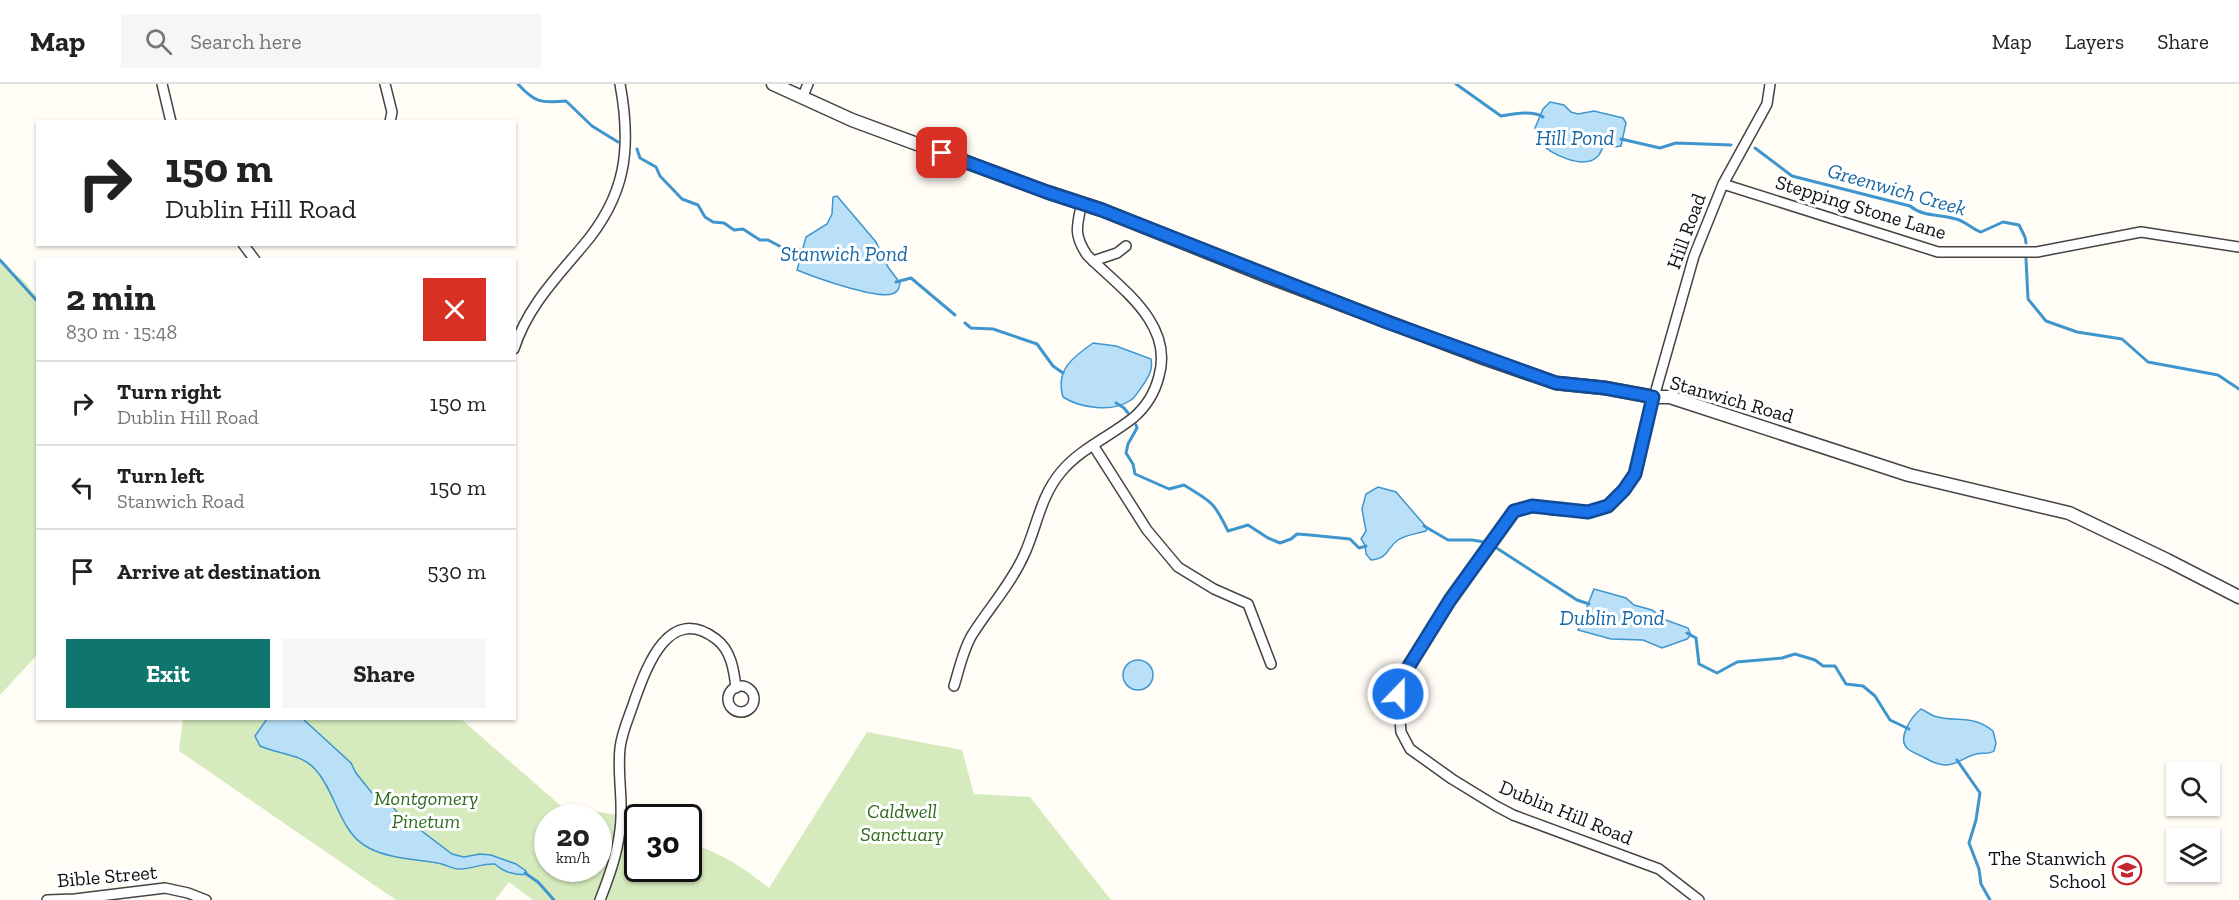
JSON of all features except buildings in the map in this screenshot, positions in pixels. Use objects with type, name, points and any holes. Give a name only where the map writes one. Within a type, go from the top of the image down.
[{"type":"street","points":[[162,84],[171,120]]},
{"type":"street","points":[[385,84],[392,112],[390,120]]},
{"type":"street","points":[[516,343],[530,310],[600,224],[617,193],[626,155],[625,111],[620,84]]},
{"type":"street","name":"Stanwich Road","points":[[773,84],[900,138],[1047,192],[1082,202],[1405,329],[1556,383],[1605,388],[1653,397],[1670,397],[1909,475],[2068,513],[2168,560],[2239,597]]},
{"type":"street","points":[[802,98],[808,84]]},
{"type":"street","name":"Hill Road","points":[[1653,397],[1694,256],[1723,184],[1767,104],[1770,84]]},
{"type":"street","name":"Stepping Stone Lane","points":[[1723,184],[1938,252],[2037,252],[2141,232],[2239,247]]},
{"type":"street","points":[[954,686],[970,637],[1012,578],[1025,553],[1038,512],[1049,488],[1075,457],[1142,409],[1158,382],[1163,356],[1158,331],[1148,316],[1079,244],[1076,232],[1082,202]]},
{"type":"street","points":[[1093,261],[1117,253],[1126,246]]},
{"type":"street","name":"Dublin Hill Road","points":[[1653,397],[1635,474],[1624,490],[1608,506],[1588,512],[1532,506],[1514,511],[1450,600],[1404,674],[1398,694],[1400,722],[1401,732],[1410,749],[1452,779],[1496,806],[1513,815],[1659,869],[1699,900]]},
{"type":"street","points":[[1093,445],[1148,530],[1178,567],[1214,589],[1248,604],[1271,664]]},
{"type":"street","points":[[600,900],[616,855],[621,826],[620,747],[640,686],[657,648],[666,638],[680,630],[705,631],[724,646],[734,668],[736,688]]},
{"type":"street","name":"Bible Street","points":[[47,900],[75,899],[165,888],[180,890],[206,900]]},
{"type":"green space","points":[[0,261],[25,282],[36,296],[36,656],[0,695]]},
{"type":"green space","points":[[183,720],[462,720],[559,804],[534,804],[534,882],[612,882],[612,814],[624,816],[624,882],[702,882],[702,848],[735,864],[769,888],[867,732],[962,750],[974,794],[1030,797],[1111,900],[533,900],[509,882],[495,900],[396,900],[179,751]]},
{"type":"water","name":"Hill Pond","points":[[1550,102],[1564,105],[1571,112],[1578,114],[1594,111],[1623,118],[1626,123],[1621,146],[1614,147],[1604,144],[1597,157],[1584,162],[1567,159],[1551,151],[1540,142],[1535,128],[1543,109]]},
{"type":"water","name":"Stanwich Pond","points":[[837,196],[876,242],[888,267],[900,283],[896,292],[884,295],[872,293],[797,270],[806,237],[827,224],[832,214],[833,197]]},
{"type":"water","points":[[1093,343],[1116,346],[1151,359],[1149,376],[1131,400],[1115,407],[1097,408],[1078,404],[1063,397],[1061,388],[1064,372],[1073,359]]},
{"type":"water","points":[[1378,487],[1396,492],[1427,528],[1426,531],[1401,538],[1385,555],[1371,560],[1366,554],[1365,545],[1361,539],[1366,531],[1362,509],[1366,494]]},
{"type":"water","name":"Dublin Pond","points":[[1594,589],[1626,598],[1634,605],[1652,610],[1666,620],[1688,628],[1691,635],[1687,639],[1662,648],[1643,640],[1611,639],[1578,630]]},
{"type":"water","points":[[1138,660],[1149,664],[1153,675],[1149,686],[1138,690],[1127,686],[1123,675],[1127,664]]},
{"type":"water","points":[[1921,709],[1934,716],[1978,722],[1986,726],[1993,731],[1996,743],[1994,751],[1972,755],[1954,764],[1946,765],[1935,763],[1912,752],[1905,745],[1904,734],[1913,717]]},
{"type":"water","points":[[266,720],[304,720],[351,763],[372,793],[392,806],[406,823],[419,829],[452,854],[464,857],[480,854],[491,855],[516,864],[527,874],[510,873],[495,864],[456,869],[440,864],[394,857],[369,848],[351,833],[328,789],[310,764],[296,757],[260,746],[255,736]]},
{"type":"waterway","points":[[518,84],[529,95],[539,100],[566,101],[592,126],[618,142]]},
{"type":"waterway","name":"Greenwich Creek","points":[[1456,84],[1501,116],[1528,113],[1543,117]]},
{"type":"waterway","name":"Greenwich Creek","points":[[1621,139],[1660,148],[1676,143],[1731,145]]},
{"type":"waterway","name":"Greenwich Creek","points":[[1755,148],[1792,176],[1910,206],[1926,214],[1950,217],[1981,232],[2003,222],[2019,225],[2026,243]]},
{"type":"waterway","points":[[637,149],[640,158],[656,167],[660,176],[682,199],[698,205],[705,217],[713,222],[724,223],[734,230],[743,229],[760,240],[768,240],[787,250],[795,248],[805,252]]},
{"type":"waterway","name":"Greenwich Creek","points":[[2026,259],[2028,299],[2046,321],[2077,332],[2122,339],[2148,362],[2218,375],[2239,389]]},
{"type":"waterway","points":[[0,260],[36,300]]},
{"type":"waterway","points":[[896,282],[911,278],[955,315]]},
{"type":"waterway","points":[[965,323],[971,328],[993,329],[1037,344],[1053,366],[1063,373]]},
{"type":"waterway","points":[[1116,403],[1128,413]]},
{"type":"waterway","points":[[1136,425],[1137,428],[1126,453],[1133,464],[1135,474],[1169,489],[1184,485],[1211,503],[1228,531],[1248,525],[1280,543],[1297,534],[1350,539],[1359,548],[1366,546]]},
{"type":"waterway","points":[[1424,526],[1448,540],[1484,542]]},
{"type":"waterway","points":[[1495,547],[1577,600],[1589,604]]},
{"type":"waterway","points":[[1687,633],[1696,638],[1699,664],[1717,673],[1737,662],[1782,658],[1795,654],[1815,660],[1823,666],[1835,666],[1846,684],[1863,686],[1875,696],[1890,720],[1909,729]]},
{"type":"waterway","points":[[1957,760],[1980,793],[1976,820],[1969,843],[1979,869],[1981,884],[1990,900]]},
{"type":"waterway","points":[[525,873],[538,882],[554,900]]},
{"type":"place","name":"The Stanwich School","points":[[2127,870]]},
{"type":"route","points":[[942,153],[1047,192],[1082,202],[1269,277],[1486,359],[1556,383],[1605,388],[1653,397],[1635,474],[1624,490],[1608,506],[1588,512],[1532,506],[1514,511],[1450,600],[1404,674],[1398,694]]},
{"type":"park label","name":"Montgomery Pinetum","points":[[426,810]]},
{"type":"park label","name":"Caldwell Sanctuary","points":[[902,822]]}]
